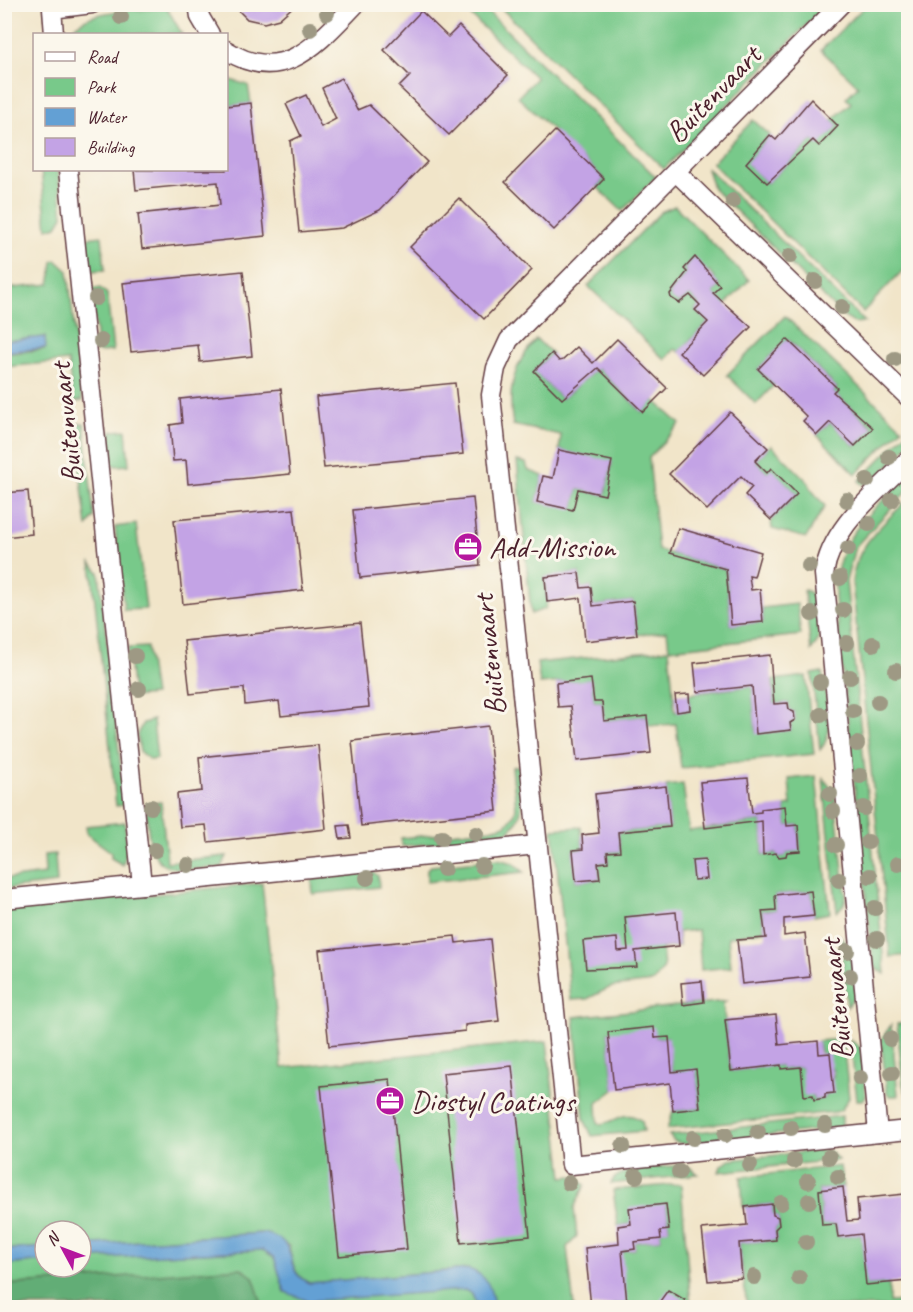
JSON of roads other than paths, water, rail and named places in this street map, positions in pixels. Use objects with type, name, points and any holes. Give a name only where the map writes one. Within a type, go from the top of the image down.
[{"type":"street","points":[[54,33],[52,9],[92,4]]},
{"type":"street","points":[[198,4],[200,17],[209,33]]},
{"type":"street","points":[[228,51],[241,59],[264,64],[291,61],[315,47],[356,4]]},
{"type":"street","name":"Buitenvaart","points":[[841,4],[509,340],[496,368],[492,395],[572,1165],[909,1130]]},
{"type":"street","name":"Buitenvaart","points":[[68,171],[142,885]]},
{"type":"street","name":"Buitenvaart","points":[[676,172],[909,397]]},
{"type":"street","name":"Buitenvaart","points":[[878,1133],[824,574],[827,553],[836,536],[909,460]]},
{"type":"street","points":[[4,898],[537,845]]},
{"type":"water","points":[[45,337],[46,348],[5,352],[5,341]]},
{"type":"water","points":[[263,1233],[284,1242],[295,1270],[309,1283],[469,1269],[485,1279],[492,1294],[494,1307],[477,1307],[472,1294],[465,1290],[308,1301],[285,1292],[274,1257],[263,1250],[93,1258],[93,1244]]},
{"type":"water","points":[[33,1248],[33,1262],[5,1265],[5,1250]]},
{"type":"place","name":"Add-Mission","points":[[468,547]]},
{"type":"place","name":"Diostyl Coatings","points":[[390,1101]]}]
